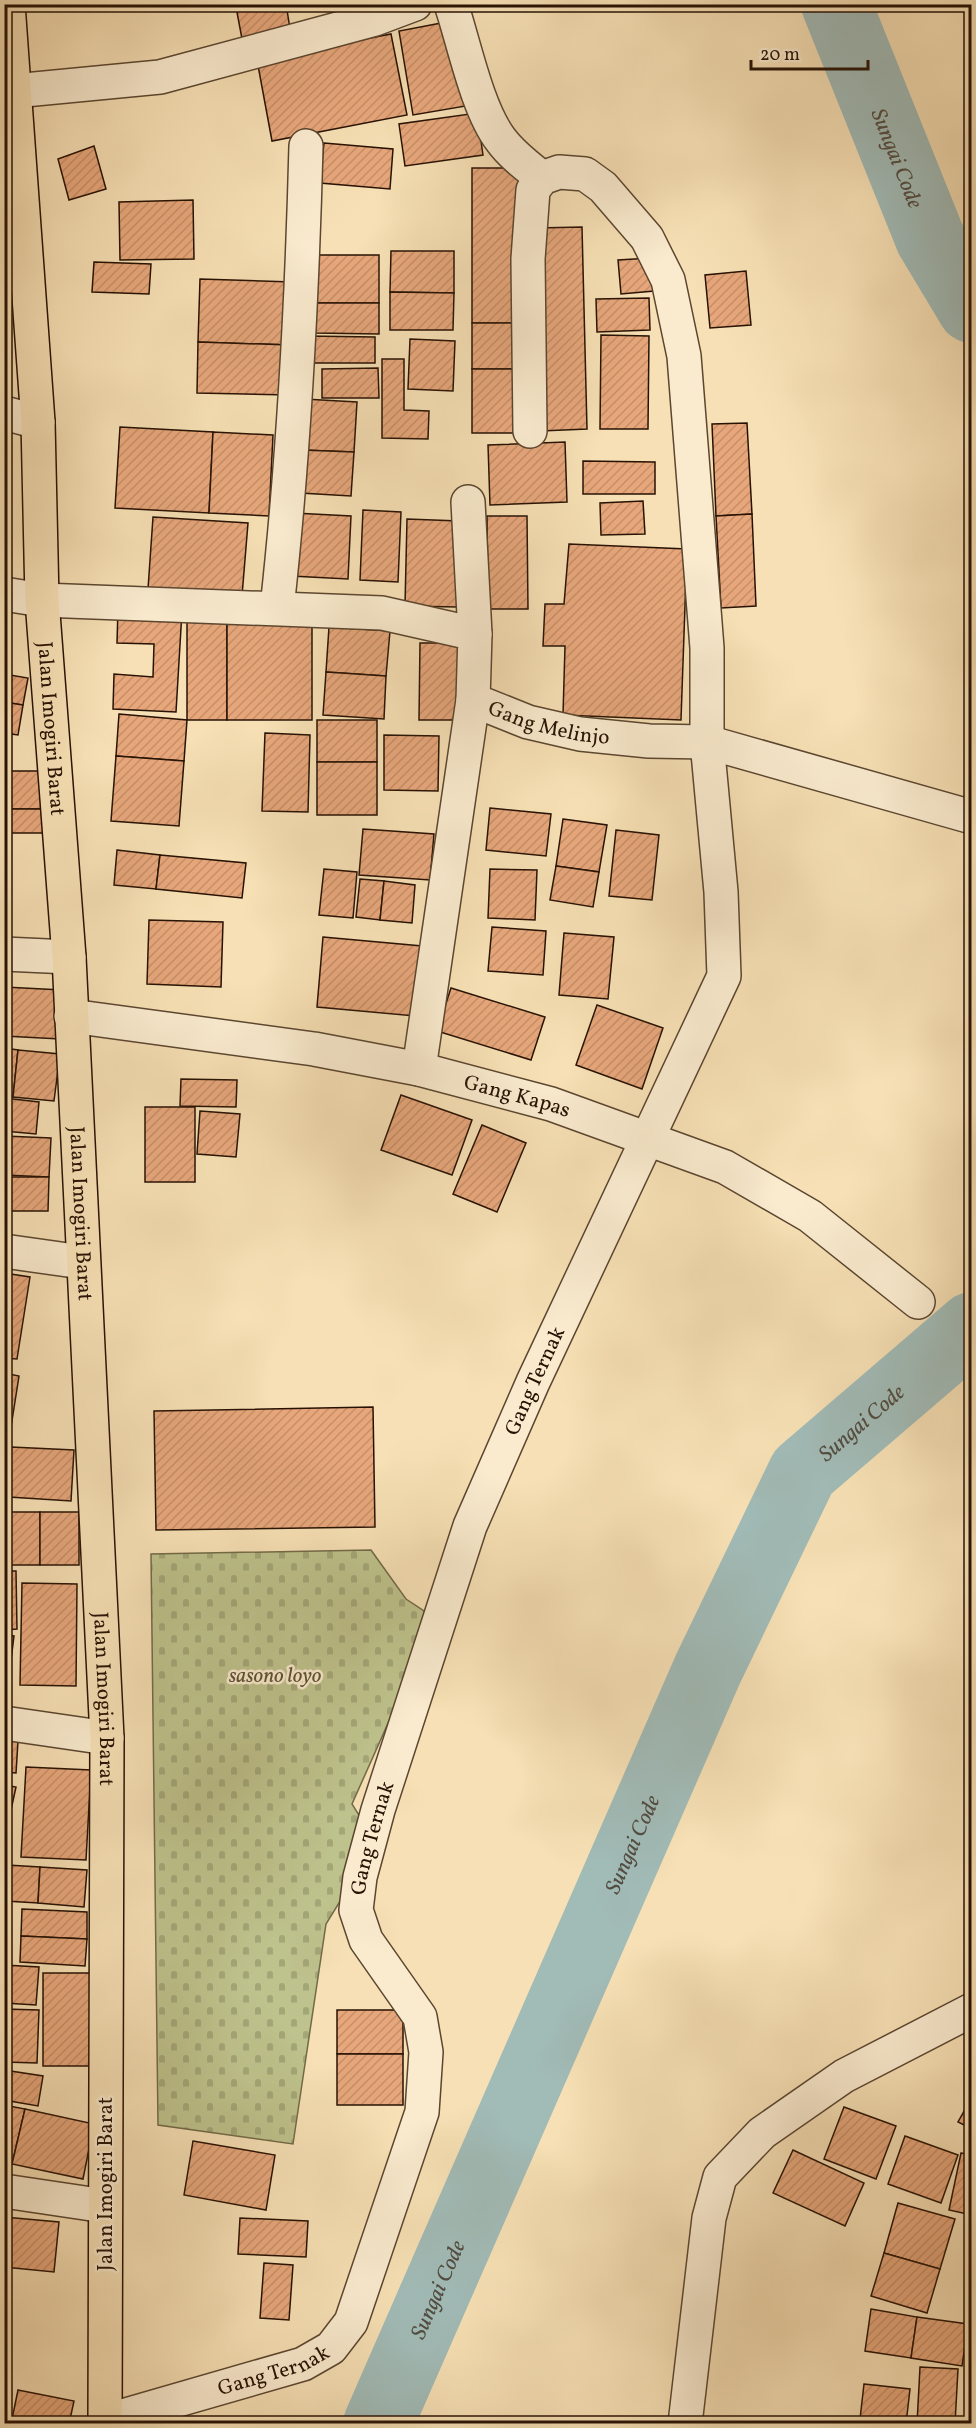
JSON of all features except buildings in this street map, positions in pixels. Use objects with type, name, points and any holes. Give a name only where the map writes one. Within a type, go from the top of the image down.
[{"type":"main road","name":"Jalan Imogiri Barat","points":[[8,4],[9,91],[38,422],[42,600],[69,957],[81,1262],[107,1738],[105,2422]]},
{"type":"street","points":[[9,91],[160,77],[375,19],[415,4]]},
{"type":"street","points":[[452,4],[487,115],[500,139],[517,158],[542,178],[533,190],[528,258],[530,431]]},
{"type":"street","points":[[277,608],[291,482],[303,273],[306,146]]},
{"type":"street","name":"Gang Ternak","points":[[105,2422],[303,2364],[331,2348],[351,2322],[423,2112],[426,2052],[420,2017],[366,1940],[356,1911],[360,1877],[378,1810],[470,1526],[533,1382],[724,976],[721,892],[707,742],[707,648],[685,368],[668,280],[647,238],[603,187],[585,174],[559,172],[542,178]]},
{"type":"street","points":[[4,413],[38,422]]},
{"type":"street","name":"Gang Melinjo","points":[[468,502],[475,634],[473,699],[528,722],[580,734],[649,741],[707,742],[972,817]]},
{"type":"street","points":[[4,594],[42,600],[382,613],[475,634]]},
{"type":"street","points":[[419,1069],[473,699]]},
{"type":"street","points":[[4,954],[69,957]]},
{"type":"street","name":"Gang Kapas","points":[[71,1016],[314,1048],[419,1069],[551,1104],[725,1167],[810,1216],[918,1302]]},
{"type":"street","points":[[4,1251],[81,1262]]},
{"type":"street","points":[[4,1723],[107,1738]]},
{"type":"street","points":[[685,2424],[709,2218],[720,2177],[762,2133],[843,2076],[972,2010]]},
{"type":"street","points":[[4,2190],[105,2206]]},
{"type":"green space","name":"sasono loyo","points":[[371,1550],[406,1599],[424,1611],[422,1647],[352,1804],[376,1843],[326,1924],[293,2144],[158,2125],[151,1554]]},
{"type":"waterway","name":"Sungai Code","points":[[836,4],[930,238],[972,308]]},
{"type":"waterway","name":"Sungai Code","points":[[378,2424],[708,1669],[803,1472],[972,1327]]}]
